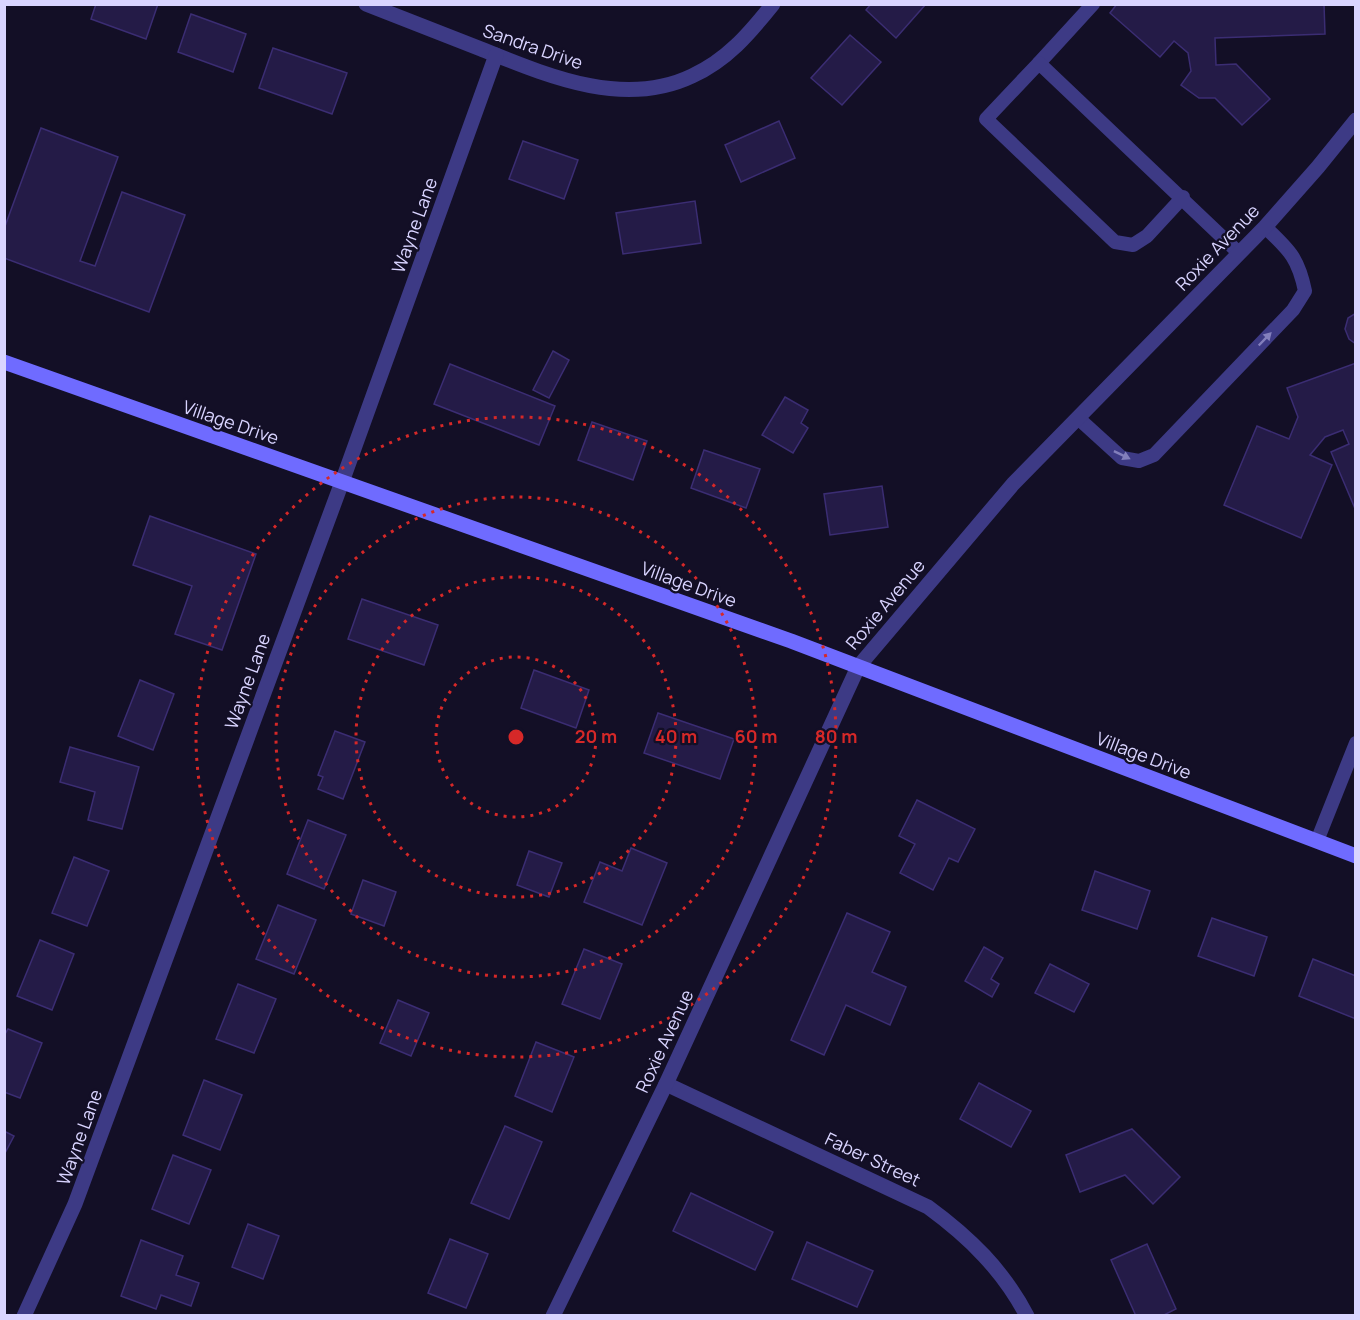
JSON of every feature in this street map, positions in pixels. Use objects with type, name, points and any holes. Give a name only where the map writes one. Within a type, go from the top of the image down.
[{"type":"main road","name":"Village Drive","points":[[4,362],[791,641],[1356,856]]},
{"type":"street","name":"Sandra Drive","points":[[366,4],[553,78],[619,90],[655,88],[691,77],[722,59],[745,39],[773,4]]},
{"type":"street","name":"Wayne Lane","points":[[24,1316],[75,1204],[342,482],[496,55]]},
{"type":"street","name":"Roxie Avenue","points":[[553,1316],[666,1084],[858,667],[1013,484],[1265,227],[1356,120]]},
{"type":"street","name":"Faber Street","points":[[666,1084],[928,1207],[958,1228],[985,1254],[1007,1282],[1027,1316]]},
{"type":"lane","points":[[1093,4],[986,119],[1115,242],[1132,245],[1147,236],[1183,197]]},
{"type":"lane","points":[[1039,63],[1183,197],[1239,253]]},
{"type":"lane","points":[[1078,418],[1122,458],[1139,461],[1154,455],[1293,310],[1305,291],[1301,273],[1292,252],[1265,227]]},
{"type":"lane","points":[[1317,841],[1356,743]]},
{"type":"building","points":[[96,4],[158,4],[146,39],[91,19]]},
{"type":"building","points":[[871,4],[926,4],[896,38],[866,10]]},
{"type":"building","points":[[1117,4],[1324,4],[1325,34],[1215,38],[1216,65],[1236,64],[1270,99],[1242,125],[1215,98],[1199,98],[1181,85],[1191,71],[1188,53],[1174,41],[1160,57],[1110,13]]},
{"type":"building","points":[[191,14],[246,34],[233,72],[178,52]]},
{"type":"building","points":[[850,35],[881,62],[842,105],[811,78]]},
{"type":"building","points":[[273,48],[347,73],[332,114],[259,88]]},
{"type":"building","points":[[779,121],[795,158],[741,182],[725,145]]},
{"type":"building","points":[[41,128],[118,157],[80,261],[95,266],[122,192],[185,215],[149,312],[4,258],[4,229]]},
{"type":"building","points":[[523,141],[578,160],[564,199],[509,179]]},
{"type":"building","points":[[695,201],[701,243],[623,254],[616,213]]},
{"type":"building","points":[[1356,313],[1356,344],[1349,339],[1345,329],[1348,318]]},
{"type":"building","points":[[553,351],[569,360],[549,398],[533,390]]},
{"type":"building","points":[[1356,363],[1356,511],[1331,452],[1349,444],[1343,430],[1325,437],[1310,455],[1332,465],[1301,538],[1224,505],[1257,426],[1289,439],[1298,417],[1287,388]]},
{"type":"building","points":[[450,364],[555,406],[539,445],[434,404]]},
{"type":"building","points":[[785,397],[808,410],[801,423],[808,428],[793,453],[762,435]]},
{"type":"building","points":[[592,422],[647,441],[633,480],[578,460]]},
{"type":"building","points":[[704,450],[760,469],[746,508],[691,488]]},
{"type":"building","points":[[882,486],[888,527],[830,535],[824,494]]},
{"type":"building","points":[[150,516],[256,554],[222,650],[175,634],[192,586],[133,565]]},
{"type":"building","points":[[362,599],[438,625],[424,665],[348,639]]},
{"type":"building","points":[[534,670],[589,690],[576,728],[521,708]]},
{"type":"building","points":[[140,680],[174,694],[153,750],[118,736]]},
{"type":"building","points":[[658,713],[734,739],[720,779],[644,753]]},
{"type":"building","points":[[335,731],[365,742],[343,799],[318,789],[323,777],[318,775]]},
{"type":"building","points":[[70,747],[139,767],[122,829],[88,820],[95,792],[60,782]]},
{"type":"building","points":[[917,800],[975,829],[958,862],[949,858],[933,890],[900,873],[915,844],[899,836]]},
{"type":"building","points":[[308,820],[346,835],[324,889],[287,874]]},
{"type":"building","points":[[631,848],[667,863],[642,925],[584,902],[600,862],[622,871]]},
{"type":"building","points":[[529,851],[562,863],[549,897],[517,885]]},
{"type":"building","points":[[74,857],[109,871],[87,926],[52,913]]},
{"type":"building","points":[[1095,871],[1150,891],[1137,929],[1082,910]]},
{"type":"building","points":[[363,880],[396,892],[384,926],[351,914]]},
{"type":"building","points":[[278,905],[316,920],[294,974],[256,959]]},
{"type":"building","points":[[847,913],[890,932],[872,972],[906,987],[890,1025],[846,1005],[824,1055],[791,1040]]},
{"type":"building","points":[[1212,918],[1267,937],[1254,976],[1198,956]]},
{"type":"building","points":[[40,940],[74,954],[52,1010],[17,996]]},
{"type":"building","points":[[984,947],[1003,958],[991,979],[999,984],[992,997],[965,981]]},
{"type":"building","points":[[584,949],[622,964],[600,1019],[562,1004]]},
{"type":"building","points":[[1313,959],[1356,976],[1356,1019],[1299,996]]},
{"type":"building","points":[[1050,964],[1089,984],[1074,1012],[1035,993]]},
{"type":"building","points":[[238,984],[276,999],[254,1053],[216,1039]]},
{"type":"building","points":[[398,1000],[429,1013],[411,1056],[380,1043]]},
{"type":"building","points":[[8,1029],[42,1043],[20,1098],[4,1092],[4,1036]]},
{"type":"building","points":[[536,1042],[574,1057],[552,1112],[515,1096]]},
{"type":"building","points":[[204,1080],[242,1095],[220,1150],[183,1135]]},
{"type":"building","points":[[979,1083],[1031,1111],[1011,1147],[960,1119]]},
{"type":"building","points":[[505,1126],[542,1142],[509,1219],[471,1203]]},
{"type":"building","points":[[1132,1129],[1180,1177],[1153,1204],[1125,1175],[1080,1192],[1066,1155]]},
{"type":"building","points":[[4,1131],[14,1136],[4,1155]]},
{"type":"building","points":[[173,1155],[211,1170],[189,1224],[152,1209]]},
{"type":"building","points":[[691,1193],[773,1232],[755,1270],[673,1231]]},
{"type":"building","points":[[248,1224],[279,1236],[263,1279],[232,1267]]},
{"type":"building","points":[[450,1239],[488,1254],[466,1308],[428,1293]]},
{"type":"building","points":[[141,1240],[183,1256],[176,1275],[199,1283],[191,1306],[161,1295],[156,1309],[121,1296]]},
{"type":"building","points":[[807,1242],[873,1271],[857,1307],[792,1279]]},
{"type":"building","points":[[1147,1244],[1176,1309],[1162,1316],[1136,1316],[1111,1260]]}]
